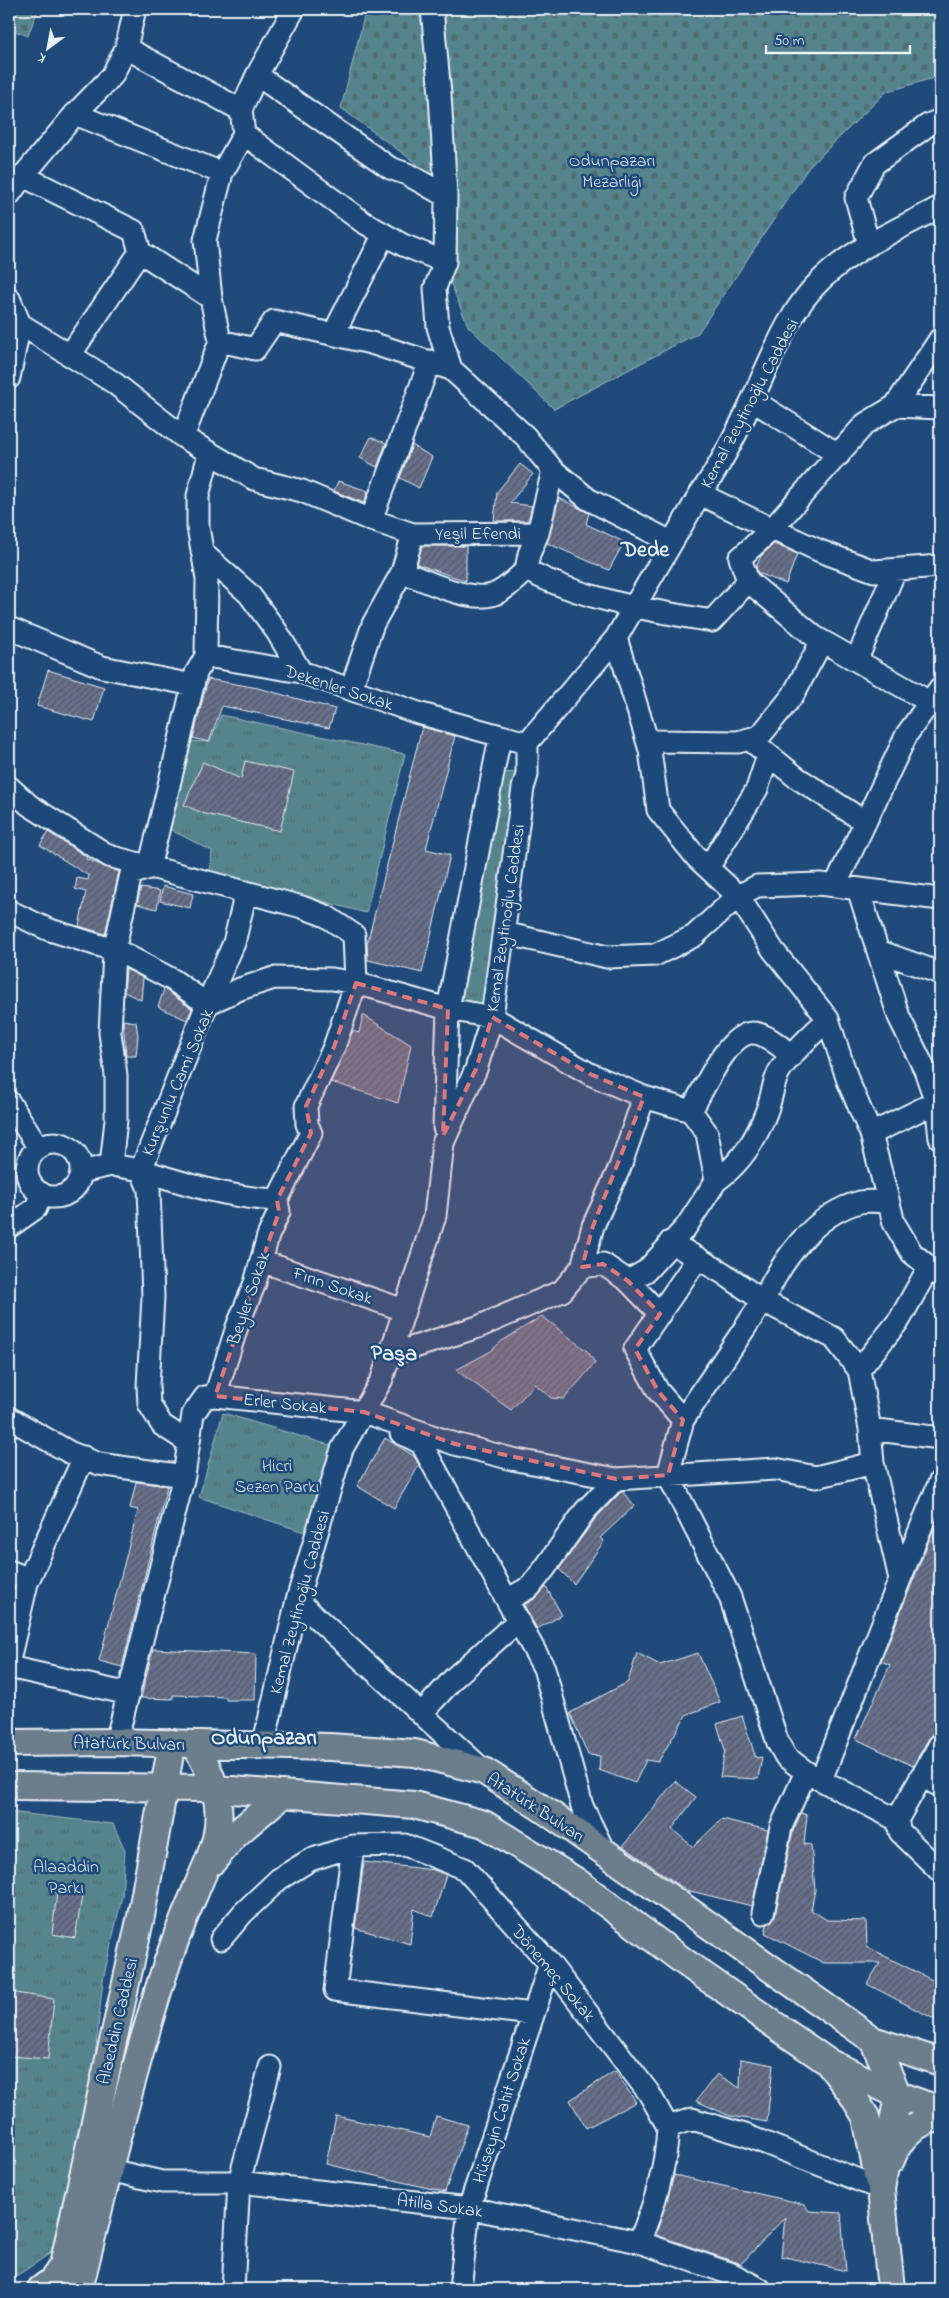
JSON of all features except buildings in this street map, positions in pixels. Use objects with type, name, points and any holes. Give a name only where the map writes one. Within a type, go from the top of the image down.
[{"type":"main road","name":"Atatürk Bulvarı","points":[[9,1743],[116,1742],[330,1747],[414,1753],[484,1772],[546,1811],[873,2040],[940,2062]]},
{"type":"main road","name":"Alaeddin Caddesi","points":[[41,2289],[52,2281],[63,2265],[141,1916],[164,1788],[183,1744]]},
{"type":"main road","points":[[183,1744],[209,1768],[216,1789],[219,1809],[217,1834],[203,1873]]},
{"type":"main road","points":[[9,1786],[216,1789],[283,1794],[414,1805],[484,1824],[576,1881],[690,1966],[828,2062],[898,2095],[940,2110]]},
{"type":"main road","points":[[203,1873],[236,1834],[283,1794]]},
{"type":"main road","name":"Alaeddin Caddesi","points":[[79,2289],[109,2170],[160,1985],[180,1926],[203,1873]]},
{"type":"main road","points":[[873,2040],[898,2095],[881,2189]]},
{"type":"main road","points":[[828,2062],[850,2091],[866,2117],[881,2189],[891,2289]]},
{"type":"main road","points":[[881,2189],[895,2149],[906,2132],[940,2118]]},
{"type":"street","points":[[9,195],[75,114],[112,76],[126,48],[135,9]]},
{"type":"street","points":[[183,437],[220,341],[211,298],[205,240],[222,172],[244,134],[240,110],[257,74],[294,9]]},
{"type":"street","points":[[432,9],[440,94],[446,196],[445,262],[435,288],[438,327],[451,369]]},
{"type":"street","points":[[126,48],[240,110]]},
{"type":"street","points":[[257,74],[390,168],[407,174],[446,196]]},
{"type":"street","points":[[75,114],[222,172]]},
{"type":"street","points":[[869,245],[856,198],[874,164],[928,125],[940,120]]},
{"type":"street","points":[[244,134],[362,222],[403,245],[445,262]]},
{"type":"street","points":[[24,176],[134,232],[140,252],[211,298]]},
{"type":"street","name":"Kemal Zeytinoğlu Caddesi","points":[[263,1746],[297,1600],[342,1449],[382,1378],[436,1216],[443,1143],[476,1069],[492,1017],[523,788],[527,775],[527,743],[616,638],[632,607],[671,542],[700,494],[713,477],[752,400],[777,344],[799,308],[823,278],[869,245],[939,211]]},
{"type":"street","points":[[334,333],[384,234]]},
{"type":"street","points":[[70,355],[140,252]]},
{"type":"street","points":[[9,298],[20,324],[9,378]]},
{"type":"street","points":[[220,341],[255,349],[274,321],[334,333],[451,369],[525,436],[553,470],[588,499],[671,542]]},
{"type":"street","name":"Yeşil Efendi","points":[[20,324],[113,382],[183,437],[254,479],[302,491],[371,520],[413,534],[538,533],[553,470]]},
{"type":"street","points":[[836,886],[907,734],[937,700],[822,641],[748,581],[740,558],[772,529],[865,424],[894,406],[940,339]]},
{"type":"street","points":[[371,520],[430,361]]},
{"type":"street","points":[[752,400],[839,455]]},
{"type":"street","points":[[894,406],[940,408]]},
{"type":"street","points":[[149,868],[196,673],[206,656],[207,579],[198,527],[198,496],[209,454]]},
{"type":"street","points":[[700,494],[820,551],[874,570],[895,571],[940,566]]},
{"type":"street","points":[[402,572],[474,596],[492,595],[506,587],[526,570],[538,533]]},
{"type":"street","points":[[351,689],[373,624],[402,572],[413,534]]},
{"type":"street","points":[[204,554],[249,594],[277,632],[301,672]]},
{"type":"street","points":[[526,570],[584,594],[632,607],[712,621],[748,581]]},
{"type":"street","points":[[857,659],[895,571]]},
{"type":"street","points":[[9,628],[102,667],[193,685]]},
{"type":"street","points":[[616,638],[650,750],[658,810],[696,857],[738,896],[774,950],[828,1019],[848,1081],[871,1134],[887,1202],[894,1223],[912,1252],[935,1271],[859,1370]]},
{"type":"street","points":[[650,750],[656,741],[738,742],[760,736],[793,695],[822,641]]},
{"type":"street","name":"Dekenler Sokak","points":[[206,656],[301,672],[418,713],[527,743]]},
{"type":"street","points":[[443,1143],[448,1009],[501,736]]},
{"type":"street","points":[[748,739],[796,778],[865,822]]},
{"type":"street","points":[[708,868],[757,789],[768,755]]},
{"type":"street","points":[[9,788],[29,805],[109,856],[302,907],[326,916],[354,935],[356,983],[334,1047],[306,1106],[307,1124],[311,1133],[277,1200],[249,1199],[191,1186],[141,1170],[111,1165],[81,1172]]},
{"type":"street","points":[[111,1165],[116,1120],[116,1075],[110,1033],[114,951],[131,874],[149,868]]},
{"type":"street","points":[[504,933],[607,957],[655,956],[694,936],[738,896],[757,886],[820,884],[940,899]]},
{"type":"street","points":[[858,889],[899,1017],[933,1064],[940,1138]]},
{"type":"street","points":[[9,912],[47,930],[114,951],[173,980],[207,1004],[234,943],[246,892]]},
{"type":"street","points":[[878,951],[940,973]]},
{"type":"street","name":"Kurşunlu Cami Sokak","points":[[141,1170],[207,1004],[240,988],[274,978],[332,979],[356,983],[448,1009],[492,1017],[590,1074],[644,1097],[691,1111]]},
{"type":"street","points":[[628,1281],[646,1271],[670,1242],[686,1227],[716,1181],[730,1171],[747,1150],[767,1111],[780,1071],[828,1019]]},
{"type":"street","points":[[716,1181],[707,1133],[691,1111],[727,1048],[742,1034],[755,1032],[775,1043],[792,1056]]},
{"type":"street","points":[[389,1355],[478,1327],[562,1292],[582,1268],[593,1226],[620,1167],[644,1097]]},
{"type":"street","points":[[9,1102],[39,1148]]},
{"type":"street","points":[[871,1134],[936,1102]]},
{"type":"street","points":[[55,1143],[64,1145],[77,1155],[81,1172],[75,1188],[68,1194],[59,1197],[41,1193],[34,1187],[27,1170],[29,1161],[39,1148],[55,1143]]},
{"type":"street","points":[[141,1170],[149,1189],[153,1297],[148,1386],[149,1404],[162,1425],[188,1442]]},
{"type":"street","points":[[9,1227],[36,1208],[41,1193]]},
{"type":"street","name":"Beyler Sokak","points":[[116,1742],[184,1476],[192,1414],[210,1397],[279,1212],[277,1200]]},
{"type":"street","points":[[887,1202],[861,1202],[818,1222],[775,1276],[764,1301],[683,1420],[668,1474],[730,1597],[778,1743],[786,1757],[813,1776],[897,1820]]},
{"type":"street","points":[[670,1242],[764,1301],[834,1338],[859,1370],[870,1429],[872,1463],[900,1579]]},
{"type":"street","points":[[683,1420],[658,1391],[635,1349],[698,1258]]},
{"type":"street","name":"Fırın Sokak","points":[[261,1261],[404,1310]]},
{"type":"street","points":[[582,1268],[603,1264],[628,1281],[660,1314]]},
{"type":"street","name":"Erler Sokak","points":[[210,1397],[364,1412]]},
{"type":"street","points":[[364,1412],[455,1444],[512,1459],[616,1479],[668,1474],[776,1469],[816,1477],[872,1463]]},
{"type":"street","points":[[364,1412],[421,1443],[507,1600],[544,1668],[582,1806],[605,1853]]},
{"type":"street","points":[[9,1418],[69,1452],[99,1464],[184,1476]]},
{"type":"street","points":[[870,1429],[940,1438]]},
{"type":"street","points":[[9,1660],[27,1584],[84,1457]]},
{"type":"street","points":[[507,1600],[530,1587],[584,1510],[616,1479]]},
{"type":"street","points":[[763,1913],[781,1827],[813,1776],[900,1579],[940,1481]]},
{"type":"street","points":[[9,1571],[17,1574],[27,1584]]},
{"type":"street","points":[[297,1600],[484,1772]]},
{"type":"street","points":[[421,1714],[455,1677],[518,1621]]},
{"type":"street","points":[[9,1667],[129,1694]]},
{"type":"street","points":[[940,1744],[897,1820],[900,1832],[940,1870]]},
{"type":"street","points":[[921,1776],[940,1786]]},
{"type":"street","name":"Dönemeç Sokak","points":[[220,1939],[243,1913],[279,1879],[310,1860],[353,1846],[405,1845],[464,1869],[550,1964],[649,2093],[668,2127]]},
{"type":"street","points":[[353,1846],[335,1990],[532,2014]]},
{"type":"street","name":"Hüseyin Cahit Sokak","points":[[460,2289],[469,2208],[550,1964]]},
{"type":"street","points":[[233,2289],[239,2182],[270,2067]]},
{"type":"street","points":[[639,2242],[655,2203],[667,2154],[668,2127],[692,2119],[745,2135],[881,2189]]},
{"type":"street","name":"Atilla Sokak","points":[[109,2170],[162,2182],[239,2182],[469,2208],[639,2242],[734,2275],[760,2289]]},
{"type":"highlighted area","points":[[356,983],[448,1009],[443,1136],[476,1069],[492,1017],[590,1074],[644,1097],[593,1226],[582,1267],[603,1264],[628,1281],[660,1314],[635,1349],[658,1391],[683,1420],[668,1475],[616,1479],[455,1444],[364,1412],[215,1396],[279,1212],[277,1200],[311,1133],[306,1106],[334,1047]]},
{"type":"green space","points":[[9,9],[38,9],[28,36],[9,29]]},
{"type":"green space","name":"Odunpazarı Mezarlığı","points":[[366,9],[940,9],[940,76],[886,92],[809,167],[698,333],[554,409],[468,326],[451,284],[451,189],[341,108]]},
{"type":"green space","points":[[221,715],[405,754],[366,913],[210,871],[212,851],[165,827],[187,741],[210,742]]},
{"type":"green space","points":[[501,772],[525,773],[490,1006],[461,1000]]},
{"type":"green space","name":"Hicri Sezen Parkı","points":[[223,1413],[336,1447],[307,1533],[199,1497]]},
{"type":"green space","name":"Alaaddin Parkı","points":[[9,1812],[113,1824],[125,1850],[122,1896],[103,1980],[88,2123],[58,2248],[18,2275],[9,2275]]},
{"type":"district","name":"Dede","points":[[645,548]]},
{"type":"district","name":"Paşa","points":[[394,1352]]},
{"type":"district","name":"Odunpazarı","points":[[264,1736]]}]
